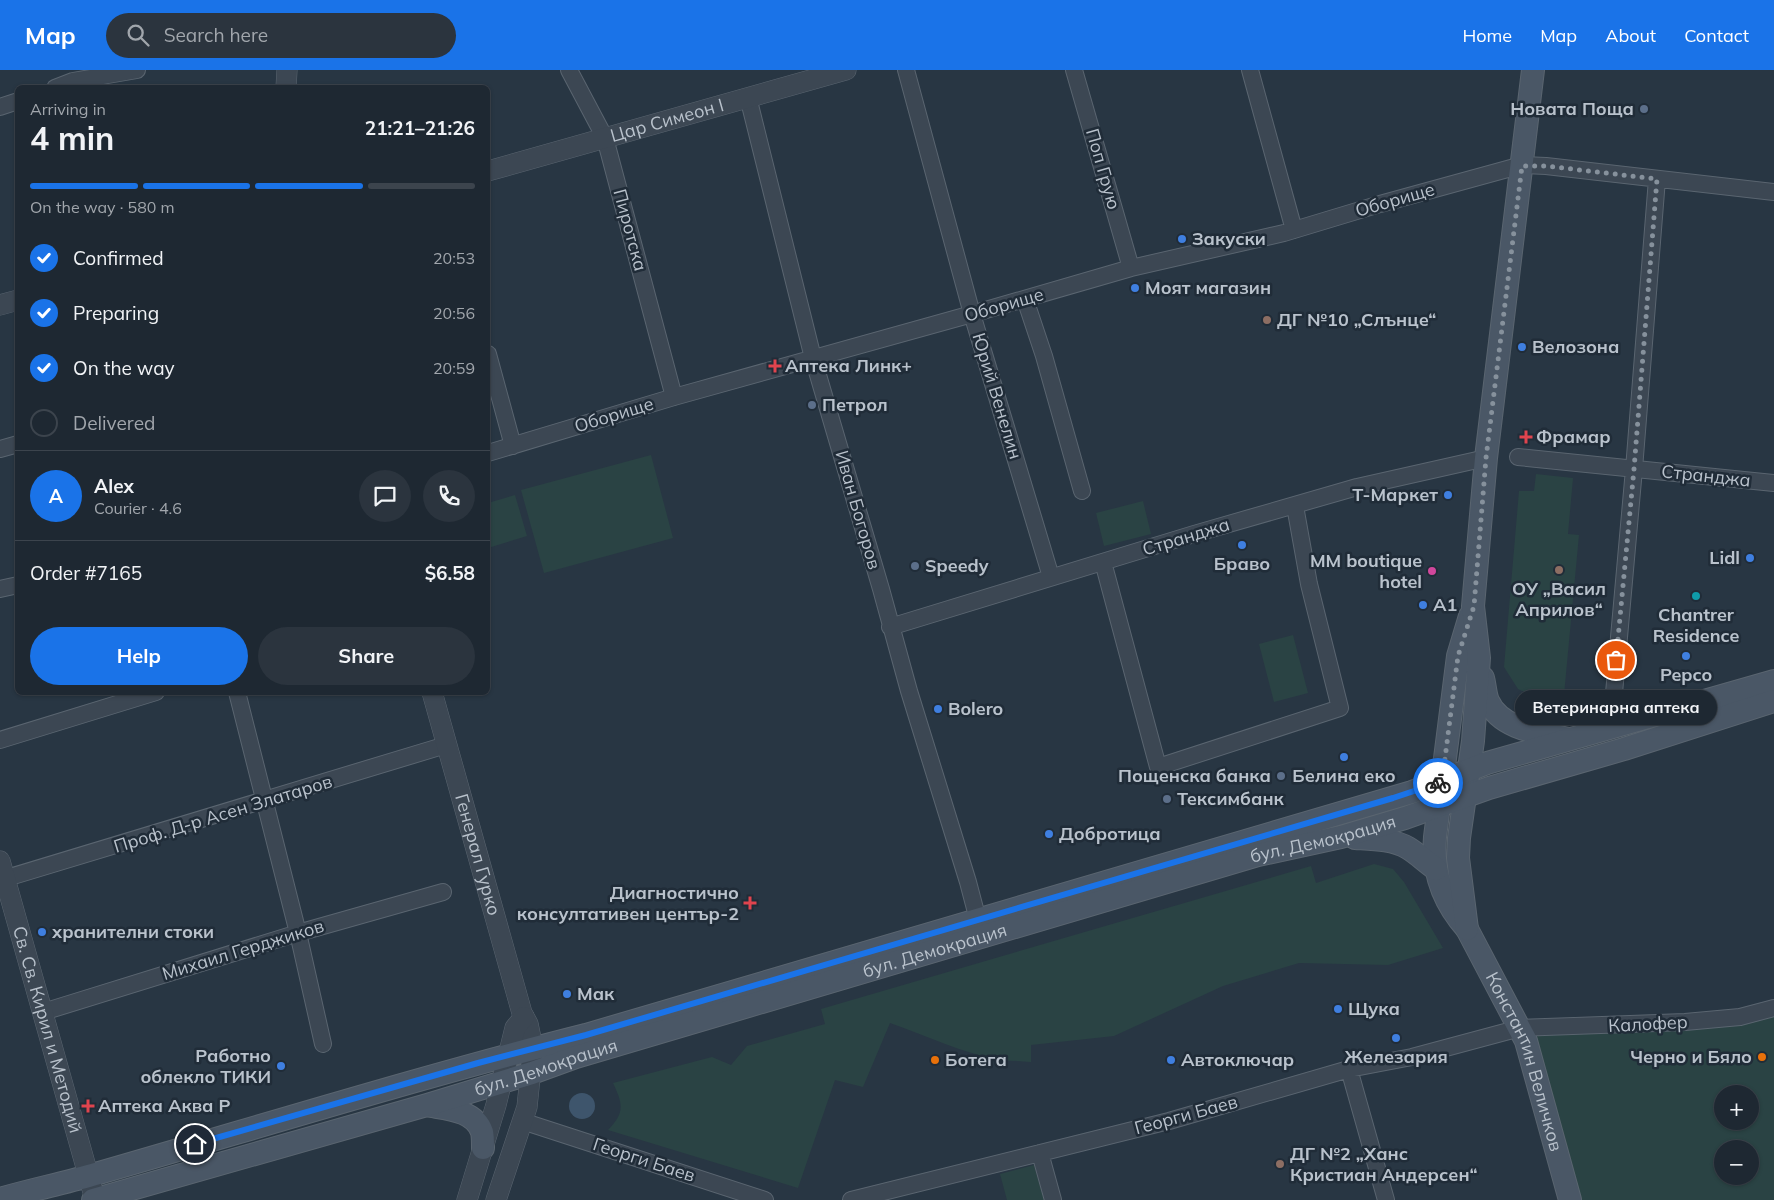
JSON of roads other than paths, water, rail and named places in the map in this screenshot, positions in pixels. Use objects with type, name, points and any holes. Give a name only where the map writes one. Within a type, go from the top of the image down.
[{"type":"main road","points":[[1533,70],[1486,458],[1474,606],[1479,658],[1488,701],[1496,712],[1515,726],[1569,739]]},
{"type":"main road","name":"Константин Величков","points":[[1474,606],[1458,656],[1438,807],[1434,851],[1436,870],[1443,893],[1453,913],[1467,929],[1526,1041],[1570,1200]]},
{"type":"main road","name":"Константин Величков","points":[[1467,929],[1458,858],[1459,838],[1473,741],[1479,658]]},
{"type":"main road","name":"бул. Демокрация","points":[[0,1199],[90,1176],[334,1104],[507,1055],[586,1035],[1412,792],[1442,782],[1486,763],[1774,681]]},
{"type":"main road","name":"бул. Демокрация","points":[[94,1200],[428,1105],[586,1054],[1258,855],[1341,837],[1438,807],[1465,796],[1624,749],[1774,701]]},
{"type":"main road","points":[[1341,837],[1395,843],[1407,848],[1436,870]]},
{"type":"main road","points":[[428,1105],[468,1115],[476,1122],[482,1132],[483,1148]]},
{"type":"street","points":[[72,80],[137,70]]},
{"type":"street","points":[[286,85],[287,70]]},
{"type":"street","name":"Пиротска","points":[[568,70],[605,138],[674,397]]},
{"type":"street","name":"Цар Симеон I","points":[[490,170],[846,70]]},
{"type":"street","name":"Юрий Венелин","points":[[906,70],[972,314],[1051,577]]},
{"type":"street","name":"Поп Грую","points":[[1074,70],[1131,268]]},
{"type":"street","points":[[1250,70],[1294,230]]},
{"type":"street","name":"Иван Богоров","points":[[748,97],[813,358],[881,589],[890,627],[978,920]]},
{"type":"street","points":[[0,107],[15,102]]},
{"type":"street","name":"Оборище","points":[[490,452],[674,397],[1131,268],[1294,230],[1380,204],[1522,166],[1546,166],[1774,192]]},
{"type":"street","points":[[1610,727],[1634,469],[1657,179]]},
{"type":"street","points":[[1025,299],[1044,356],[1082,491]]},
{"type":"street","points":[[490,361],[513,446]]},
{"type":"street","points":[[0,449],[15,445]]},
{"type":"street","name":"Странджа","points":[[1518,457],[1774,483]]},
{"type":"street","name":"Странджа","points":[[890,627],[1194,534],[1357,487],[1486,458]]},
{"type":"street","points":[[1103,562],[1158,768],[1340,708],[1309,584],[1295,506]]},
{"type":"street","points":[[0,589],[15,586]]},
{"type":"street","points":[[0,740],[146,695]]},
{"type":"street","points":[[238,695],[298,932],[323,1044]]},
{"type":"street","name":"Генерал Гурко","points":[[433,695],[534,1048],[527,1107],[496,1200]]},
{"type":"street","name":"Проф. Д-р Асен Златаров","points":[[2,873],[265,802],[446,745]]},
{"type":"street","name":"Св. Св. Кирил и Методий","points":[[2,873],[90,1176],[94,1200]]},
{"type":"street","name":"Михаил Герджиков","points":[[43,1012],[298,932],[443,892]]},
{"type":"street","name":"Калофер","points":[[1520,1028],[1740,1018],[1774,1008]]},
{"type":"street","points":[[467,1200],[515,1028],[524,1017]]},
{"type":"street","name":"Георги Баев","points":[[851,1200],[1169,1121],[1349,1069],[1412,1057],[1520,1028]]},
{"type":"street","points":[[1349,1069],[1386,1200]]},
{"type":"street","name":"Георги Баев","points":[[522,1121],[765,1200]]},
{"type":"street","points":[[1040,1153],[1053,1200]]},
{"type":"water","points":[[582,1093],[592,1096],[595,1106],[592,1116],[582,1119],[572,1116],[569,1106],[572,1096]]},
{"type":"place","name":"Новата Поща","points":[[1644,109]]},
{"type":"place","name":"Закуски","points":[[1182,239]]},
{"type":"place","name":"Моят магазин","points":[[1135,288]]},
{"type":"place","name":"ДГ №10 „Слънце“","points":[[1267,320]]},
{"type":"place","name":"Велозона","points":[[1522,347]]},
{"type":"place","name":"Аптека Линк+","points":[[775,366]]},
{"type":"place","name":"Петрол","points":[[812,405]]},
{"type":"place","name":"Фрамар","points":[[1526,437]]},
{"type":"place","name":"Т-Маркет","points":[[1448,495]]},
{"type":"place","name":"Браво","points":[[1242,545]]},
{"type":"place","name":"Lidl","points":[[1750,558]]},
{"type":"place","name":"Speedy","points":[[915,566]]},
{"type":"place","name":"ОУ „Васил Априлов“","points":[[1559,570]]},
{"type":"place","name":"MM boutique hotel","points":[[1432,571]]},
{"type":"place","name":"Chantrer Residence","points":[[1696,596]]},
{"type":"place","name":"A1","points":[[1423,605]]},
{"type":"place","name":"Pepco","points":[[1686,656]]},
{"type":"place","name":"Ветеринарна аптека","points":[[1616,660]]},
{"type":"place","name":"Bolero","points":[[938,709]]},
{"type":"place","name":"Белина еко","points":[[1344,757]]},
{"type":"place","name":"Пощенска банка","points":[[1281,776]]},
{"type":"place","name":"Тексимбанк","points":[[1167,799]]},
{"type":"place","name":"Добротица","points":[[1049,834]]},
{"type":"place","name":"Диагностично консултативен център-2","points":[[750,903]]},
{"type":"place","name":"хранителни стоки","points":[[42,932]]},
{"type":"place","name":"Мак","points":[[567,994]]},
{"type":"place","name":"Щука","points":[[1338,1009]]},
{"type":"place","name":"Железария","points":[[1396,1038]]},
{"type":"place","name":"Черно и Бяло","points":[[1762,1057]]},
{"type":"place","name":"Ботега","points":[[935,1060]]},
{"type":"place","name":"Автоключар","points":[[1171,1060]]},
{"type":"place","name":"Работно облекло ТИКИ","points":[[281,1066]]},
{"type":"place","name":"Аптека Аква Р","points":[[88,1106]]},
{"type":"place","name":"ДГ №2 „Ханс Кристиан Андерсен“","points":[[1280,1164]]}]
